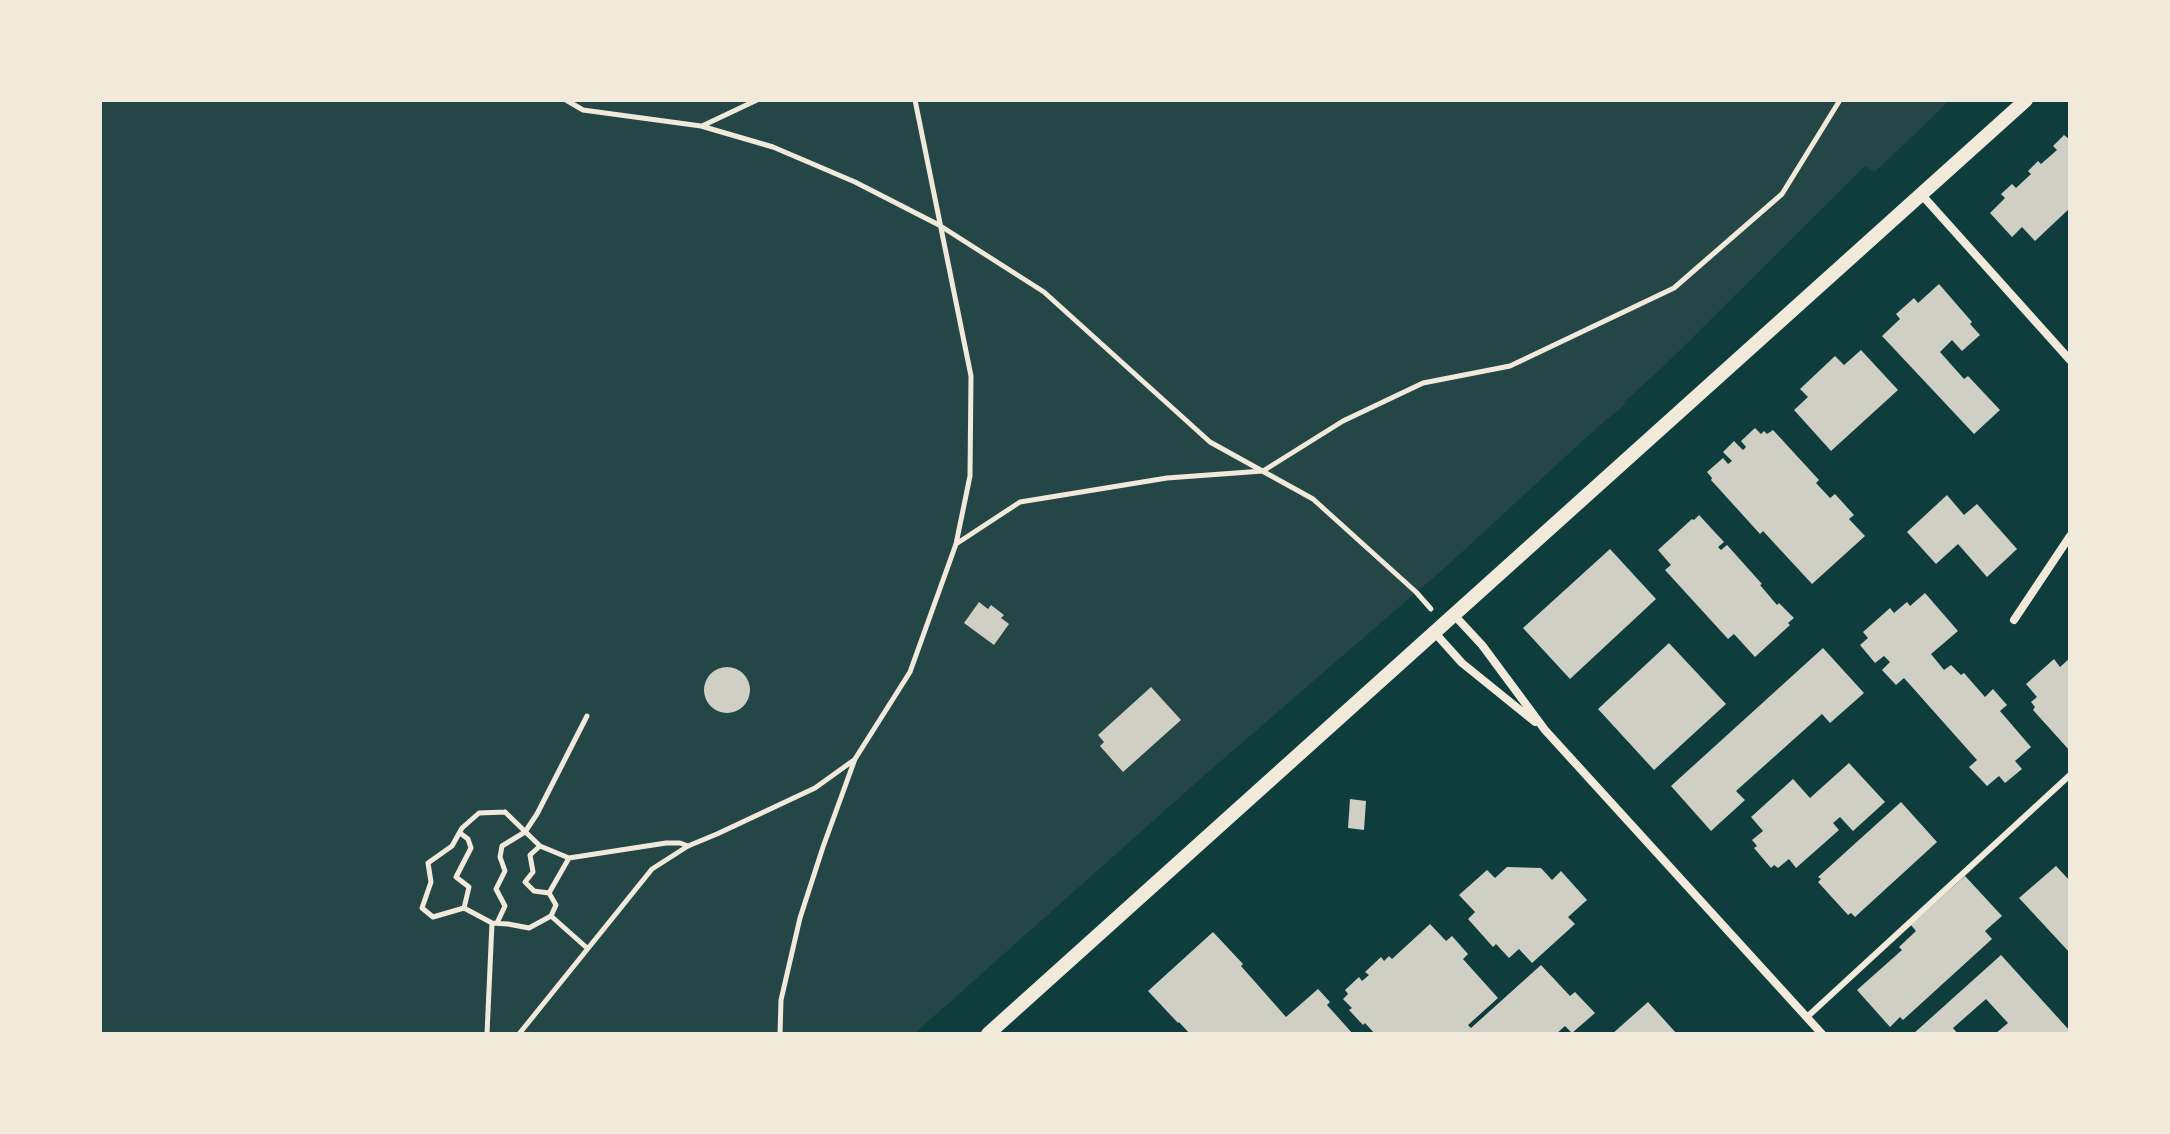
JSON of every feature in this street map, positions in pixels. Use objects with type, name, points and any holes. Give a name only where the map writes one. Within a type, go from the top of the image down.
[{"type":"street","points":[[988,1034],[2026,100]]},
{"type":"street","points":[[1921,194],[2070,360]]},
{"type":"street","points":[[2014,620],[2070,536]]},
{"type":"street","points":[[1445,624],[1462,663],[1545,730]]},
{"type":"street","points":[[1445,624],[1482,645],[1545,730],[1822,1034]]},
{"type":"lane","points":[[1807,1017],[2070,775]]},
{"type":"path","points":[[566,100],[583,110],[701,126],[773,147],[855,182],[939,225],[1044,292],[1210,442],[1313,499],[1416,592],[1445,624]]},
{"type":"path","points":[[701,126],[757,100]]},
{"type":"path","points":[[780,1034],[781,1000],[800,918],[823,847],[855,759],[910,672],[956,544],[970,476],[971,376],[915,100]]},
{"type":"path","points":[[956,544],[1020,502],[1167,478],[1263,471],[1343,421],[1423,383],[1510,366],[1674,288],[1782,194],[1840,100]]},
{"type":"path","points":[[487,1034],[494,923],[505,906],[496,889],[505,871],[500,857],[502,846],[525,832],[537,814],[587,716]]},
{"type":"path","points":[[519,1034],[652,869],[688,846],[815,788],[855,759]]},
{"type":"path","points":[[549,893],[556,905],[551,916],[529,928],[494,923],[464,908],[433,917],[422,908],[431,882],[428,863],[452,846],[462,828],[479,813],[505,812],[540,846],[569,858],[666,843],[688,846]]},
{"type":"path","points":[[460,833],[468,839],[471,848],[456,877],[469,887],[464,908]]},
{"type":"path","points":[[540,846],[530,855],[533,872],[525,882],[534,891],[549,893]]},
{"type":"path","points":[[549,893],[569,858]]},
{"type":"path","points":[[551,916],[587,948]]},
{"type":"shaded area","points":[[100,100],[1950,100],[1875,172],[1865,166],[1624,402],[1625,405],[1449,564],[1208,772],[914,1034],[100,1034]]},
{"type":"building","points":[[2064,135],[2070,140],[2070,208],[2035,241],[2022,227],[2012,237],[1990,213],[2005,198],[2001,194],[2012,184],[2016,188],[2031,174],[2028,171],[2038,161],[2041,164],[2057,150],[2053,146]]},
{"type":"building","points":[[1939,284],[1980,335],[1962,351],[1952,340],[1940,352],[1964,379],[1968,376],[2000,410],[1974,434],[1882,336],[1900,319],[1896,314],[1914,298],[1918,303]]},
{"type":"building","points":[[1861,350],[1898,390],[1831,451],[1794,410],[1808,397],[1800,389],[1835,356],[1844,365]]},
{"type":"building","points":[[1755,428],[1761,434],[1773,430],[1819,480],[1816,483],[1830,498],[1835,494],[1854,515],[1849,519],[1865,536],[1812,584],[1763,531],[1760,534],[1707,472],[1723,458],[1728,464],[1732,461],[1723,452],[1734,441],[1743,450],[1746,447],[1741,441]]},
{"type":"building","points":[[1947,495],[1964,515],[1977,504],[2017,549],[1987,577],[1958,544],[1936,564],[1907,532]]},
{"type":"building","points":[[1699,515],[1724,542],[1718,547],[1721,550],[1727,545],[1777,605],[1779,603],[1794,618],[1755,657],[1734,634],[1728,639],[1665,570],[1671,565],[1658,550]]},
{"type":"building","points":[[1610,549],[1656,599],[1570,679],[1523,628]]},
{"type":"building","points":[[1925,593],[1958,631],[1931,654],[1944,670],[1951,665],[1961,675],[1964,673],[1985,697],[1993,689],[2007,705],[2000,711],[2031,747],[2015,761],[2022,769],[2005,783],[1999,776],[1987,786],[1969,767],[1977,760],[1904,678],[1896,685],[1882,670],[1890,662],[1884,656],[1875,663],[1860,645],[1868,638],[1863,632],[1890,608],[1894,613],[1907,602],[1910,606]]},
{"type":"building","points":[[979,602],[988,609],[991,605],[1004,615],[1001,618],[1009,624],[994,645],[964,623]]},
{"type":"building","points":[[1669,643],[1726,704],[1654,770],[1598,709]]},
{"type":"building","points":[[1823,648],[1864,693],[1830,723],[1822,714],[1736,791],[1745,800],[1711,831],[1671,786]]},
{"type":"building","points":[[2070,658],[2070,751],[2033,710],[2035,707],[2031,702],[2037,697],[2026,684],[2054,659],[2060,667]]},
{"type":"building","points":[[727,667],[743,674],[750,690],[743,706],[727,713],[711,706],[704,690],[711,674]]},
{"type":"building","points":[[1151,687],[1181,720],[1123,772],[1100,746],[1104,742],[1098,735]]},
{"type":"building","points":[[1849,763],[1885,802],[1853,831],[1840,817],[1833,823],[1839,830],[1796,868],[1789,859],[1778,868],[1774,865],[1771,868],[1754,848],[1757,846],[1752,840],[1763,831],[1751,817],[1793,779],[1810,798]]},
{"type":"building","points":[[1350,799],[1366,801],[1364,830],[1348,828]]},
{"type":"building","points":[[1901,802],[1937,842],[1855,917],[1851,913],[1848,915],[1818,882],[1821,879],[1818,877]]},
{"type":"building","points":[[2056,866],[2070,881],[2070,953],[2019,898]]},
{"type":"building","points":[[1507,867],[1541,868],[1552,880],[1561,871],[1587,900],[1568,917],[1575,924],[1532,963],[1519,949],[1509,958],[1496,944],[1493,947],[1468,919],[1475,912],[1459,895],[1487,870],[1495,878]]},
{"type":"building","points":[[1965,876],[2002,916],[1985,931],[1992,939],[1903,1020],[1900,1017],[1890,1027],[1857,990],[1902,950],[1899,947],[1916,931],[1911,925]]},
{"type":"building","points":[[1430,924],[1446,941],[1452,936],[1468,954],[1463,959],[1498,998],[1468,1025],[1471,1028],[1541,965],[1570,996],[1575,992],[1595,1013],[1572,1033],[1565,1026],[1556,1034],[1375,1034],[1349,1010],[1352,1008],[1343,999],[1348,994],[1345,990],[1359,977],[1362,981],[1369,975],[1365,972],[1381,957],[1384,961],[1389,956],[1392,959]]},
{"type":"building","points":[[1213,932],[1286,1017],[1318,989],[1330,1002],[1327,1005],[1353,1034],[1190,1034],[1148,991]]},
{"type":"building","points":[[2001,955],[2070,1034],[1995,1034],[2008,1023],[1986,999],[1953,1028],[1958,1034],[1913,1034]]},
{"type":"building","points":[[1648,1002],[1677,1034],[1612,1034]]}]
